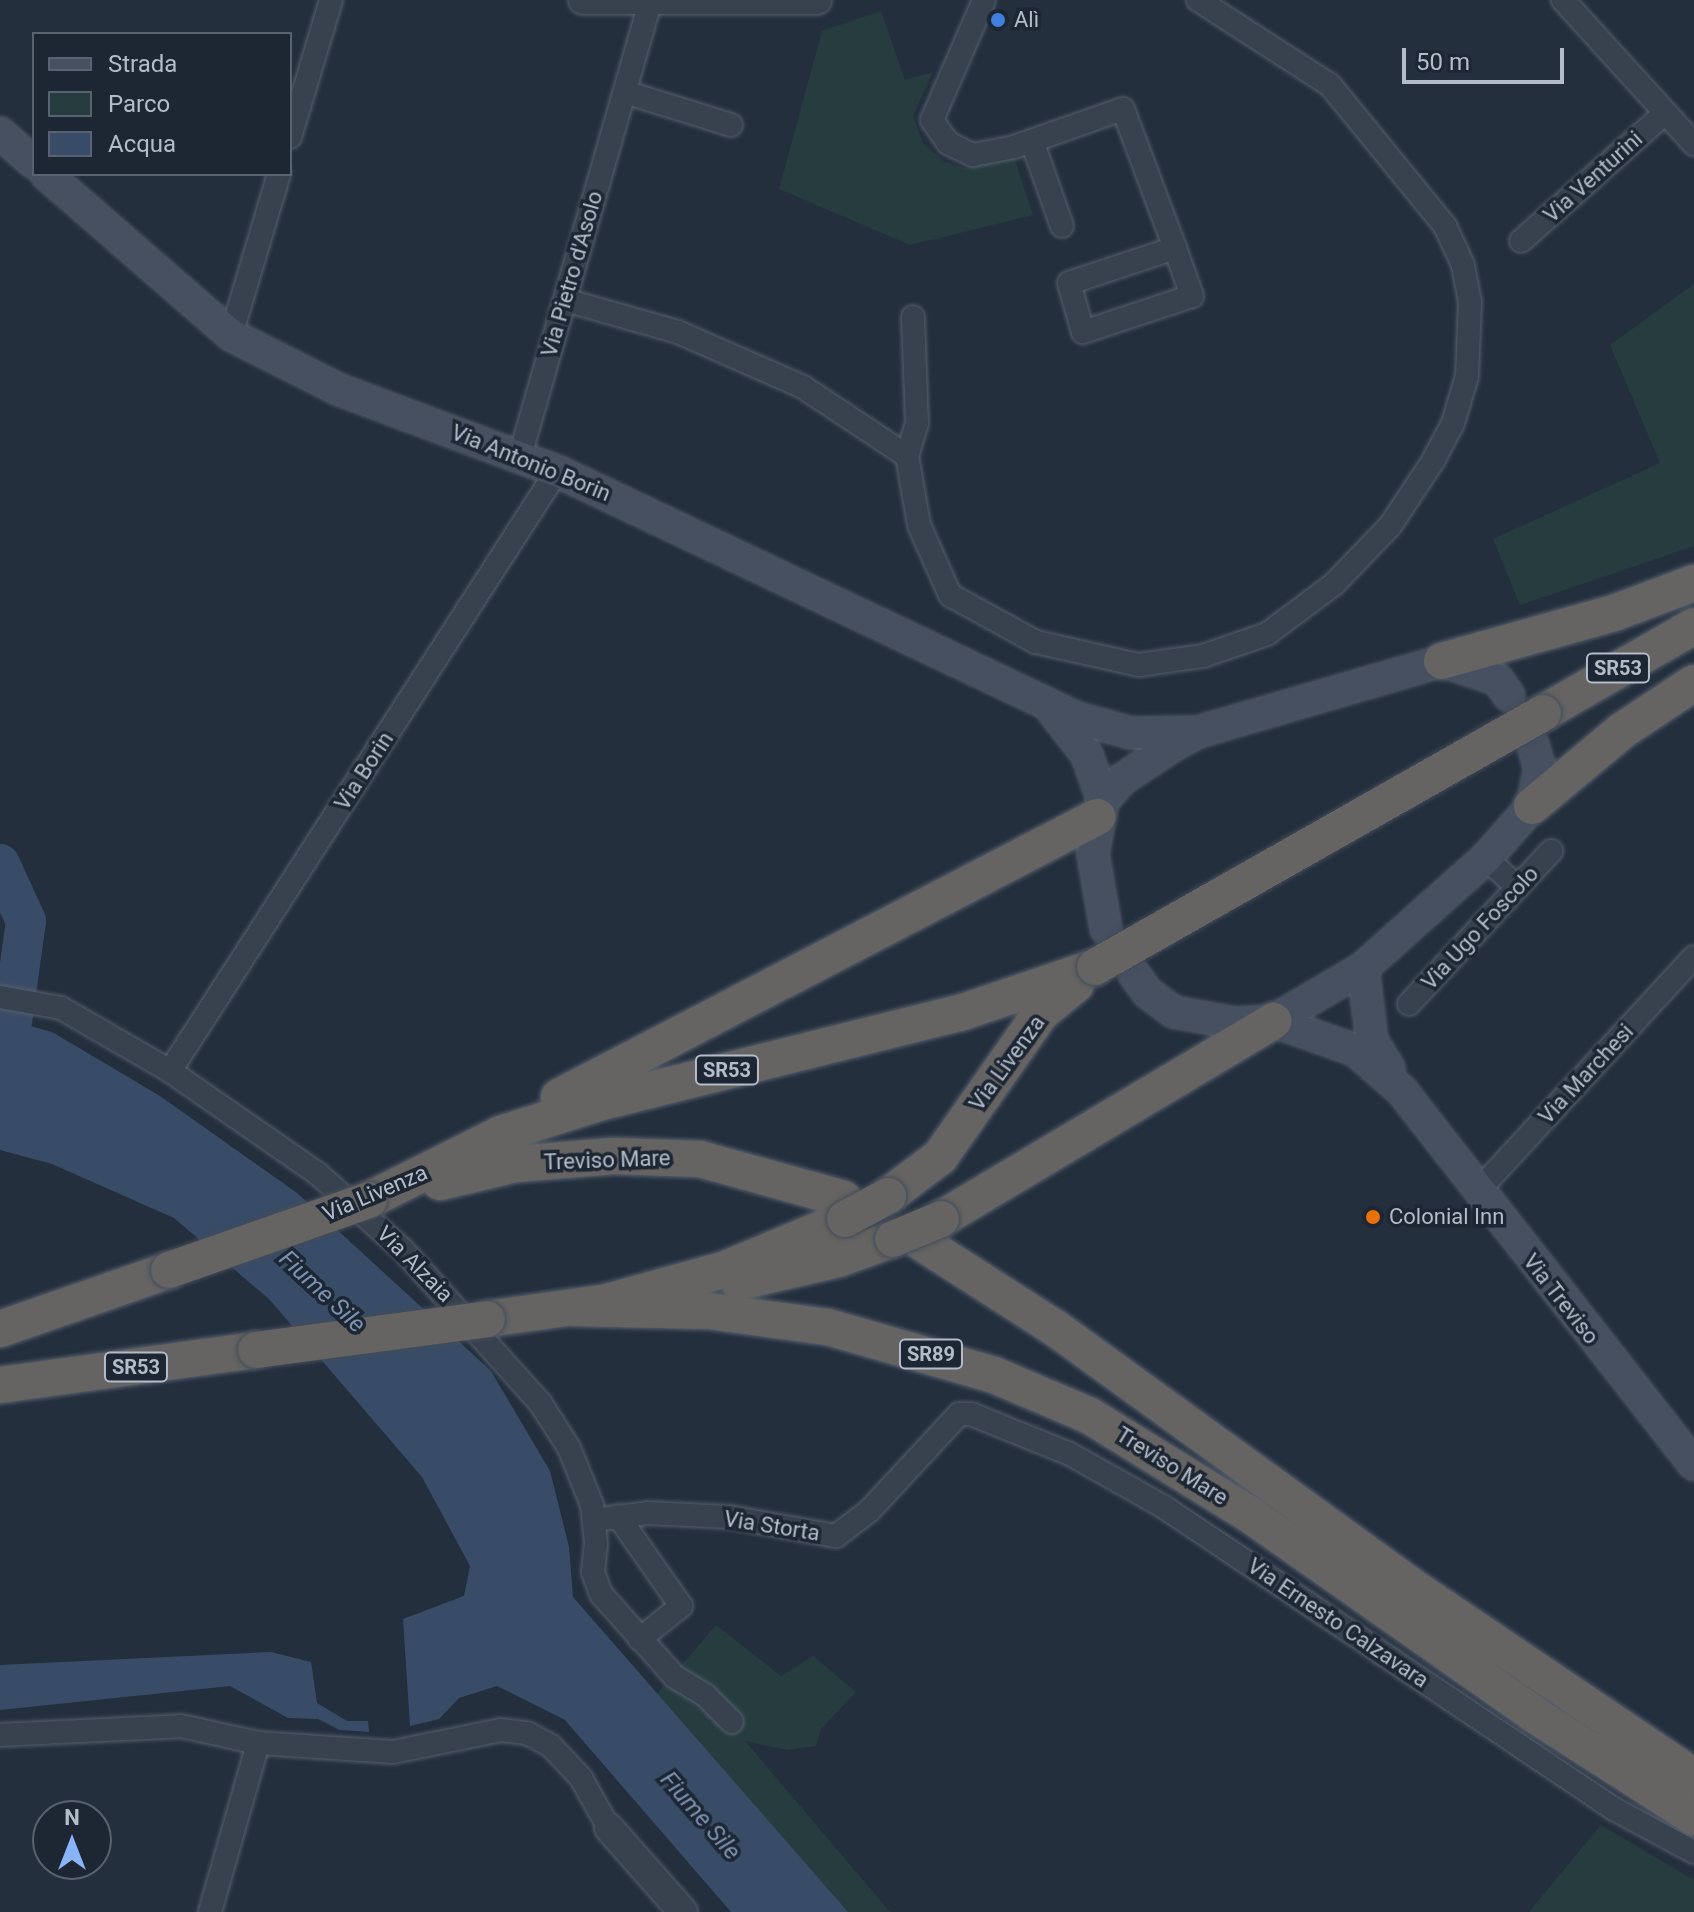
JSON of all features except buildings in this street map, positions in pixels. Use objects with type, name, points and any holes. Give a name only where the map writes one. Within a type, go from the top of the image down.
[{"type":"highway","points":[[1442,661],[1614,613],[1694,583]]},
{"type":"highway","name":"SR53","points":[[1095,967],[1538,728],[1694,626]]},
{"type":"highway","points":[[1532,806],[1623,730],[1694,683]]},
{"type":"highway","points":[[501,1134],[516,1118],[1100,809]]},
{"type":"highway","name":"Via Livenza","points":[[0,1329],[369,1200],[501,1134],[627,1096],[960,1013],[1095,967]]},
{"type":"highway","name":"Via Livenza","points":[[8,1384],[574,1308],[723,1270],[844,1209],[888,1196],[940,1157],[1041,1013],[1095,967]]},
{"type":"highway","points":[[620,1307],[838,1259],[918,1233],[1273,1021]]},
{"type":"highway","name":"Treviso Mare","points":[[369,1200],[516,1164],[613,1156],[700,1159],[844,1209]]},
{"type":"highway","name":"Treviso Mare","points":[[918,1233],[1423,1594],[1694,1777]]},
{"type":"highway","name":"Treviso Mare","points":[[574,1308],[709,1311],[828,1327],[994,1375],[1090,1416],[1252,1516],[1535,1715],[1694,1817]]},
{"type":"main road","points":[[0,133],[32,161]]},
{"type":"main road","name":"Via Antonio Borin","points":[[48,176],[231,335],[340,390],[557,471],[1048,706],[1131,733],[1198,732]]},
{"type":"main road","points":[[1106,929],[1094,876],[1100,809],[1121,780],[1198,732],[1442,661],[1498,680],[1509,696]]},
{"type":"main road","name":"Via Antonio Borin","points":[[1048,706],[1087,755],[1100,809]]},
{"type":"main road","points":[[1134,974],[1147,992],[1174,1012],[1235,1023],[1273,1021],[1363,968],[1486,858],[1532,806],[1540,769],[1538,728]]},
{"type":"main road","name":"Via Treviso","points":[[1363,968],[1372,1041],[1402,1091],[1694,1465]]},
{"type":"main road","name":"Via Treviso","points":[[1273,1021],[1355,1050],[1402,1091]]},
{"type":"street","points":[[292,130],[331,0]]},
{"type":"street","points":[[583,0],[650,3],[817,0]]},
{"type":"street","points":[[984,0],[932,120],[948,143],[973,155],[1032,141],[1123,109],[1175,248],[1192,296],[1083,332],[1069,283],[1175,248]]},
{"type":"street","points":[[913,317],[917,423],[907,456],[919,525],[950,595],[1036,642],[1139,665],[1203,656],[1267,634],[1334,584],[1390,526],[1433,461],[1453,423],[1472,335],[1463,265],[1445,226],[1330,85],[1198,0]]},
{"type":"street","points":[[1563,0],[1694,144]]},
{"type":"street","name":"Via Pietro d'Asolo","points":[[520,456],[650,3]]},
{"type":"street","points":[[625,92],[731,125]]},
{"type":"street","name":"Via Venturini","points":[[1521,241],[1665,113]]},
{"type":"street","points":[[1032,141],[1062,226]]},
{"type":"street","points":[[231,335],[278,176]]},
{"type":"street","points":[[565,300],[678,332],[803,387],[907,456]]},
{"type":"street","name":"Via Borin","points":[[170,1071],[557,471]]},
{"type":"street","name":"Via Ugo Foscolo","points":[[1409,1004],[1551,851]]},
{"type":"street","points":[[1486,858],[1516,886]]},
{"type":"street","name":"Via Marchesi","points":[[1478,1191],[1694,957]]},
{"type":"street","name":"Via Alzaia","points":[[8,998],[61,1008],[170,1071],[317,1173],[449,1297],[541,1404],[569,1448],[594,1520],[593,1572],[601,1594],[675,1677],[705,1695],[732,1722]]},
{"type":"street","name":"Via Storta","points":[[594,1520],[618,1516],[730,1517],[836,1536],[869,1511],[959,1414],[971,1414]]},
{"type":"street","name":"Via Ernesto Calzavara","points":[[971,1414],[1070,1454],[1164,1507],[1614,1809],[1694,1852]]},
{"type":"street","points":[[618,1516],[681,1606],[640,1639]]},
{"type":"street","points":[[0,1735],[181,1726],[258,1743],[393,1752],[501,1730],[527,1733],[551,1746],[581,1778],[609,1828],[683,1912]]},
{"type":"street","points":[[210,1912],[258,1743]]},
{"type":"green space","points":[[881,11],[905,80],[933,72],[913,116],[923,143],[945,162],[965,168],[1014,157],[1033,215],[910,245],[779,189],[822,31]]},
{"type":"green space","points":[[1694,284],[1694,546],[1520,605],[1493,539],[1660,463],[1610,345]]},
{"type":"green space","points":[[716,1625],[781,1676],[813,1656],[856,1692],[821,1729],[816,1746],[787,1750],[745,1741],[890,1912],[848,1912],[655,1696]]},
{"type":"green space","points":[[1601,1825],[1694,1880],[1694,1912],[1529,1912]]},
{"type":"water","name":"Fiume Sile","points":[[0,1018],[52,1032],[160,1096],[297,1193],[491,1371],[550,1471],[569,1547],[573,1597],[848,1912],[731,1912],[565,1720],[497,1686],[459,1698],[439,1719],[410,1726],[403,1619],[464,1596],[470,1566],[422,1477],[269,1299],[174,1218],[52,1164],[0,1150]]},
{"type":"water","points":[[271,1652],[311,1662],[317,1703],[347,1721],[368,1721],[369,1732],[340,1730],[318,1719],[288,1718],[230,1686],[0,1710],[0,1665]]},
{"type":"waterway","points":[[0,864],[26,921],[5,1072]]},
{"type":"place","name":"Alì","points":[[998,20]]},
{"type":"place","name":"Colonial Inn","points":[[1373,1217]]}]
